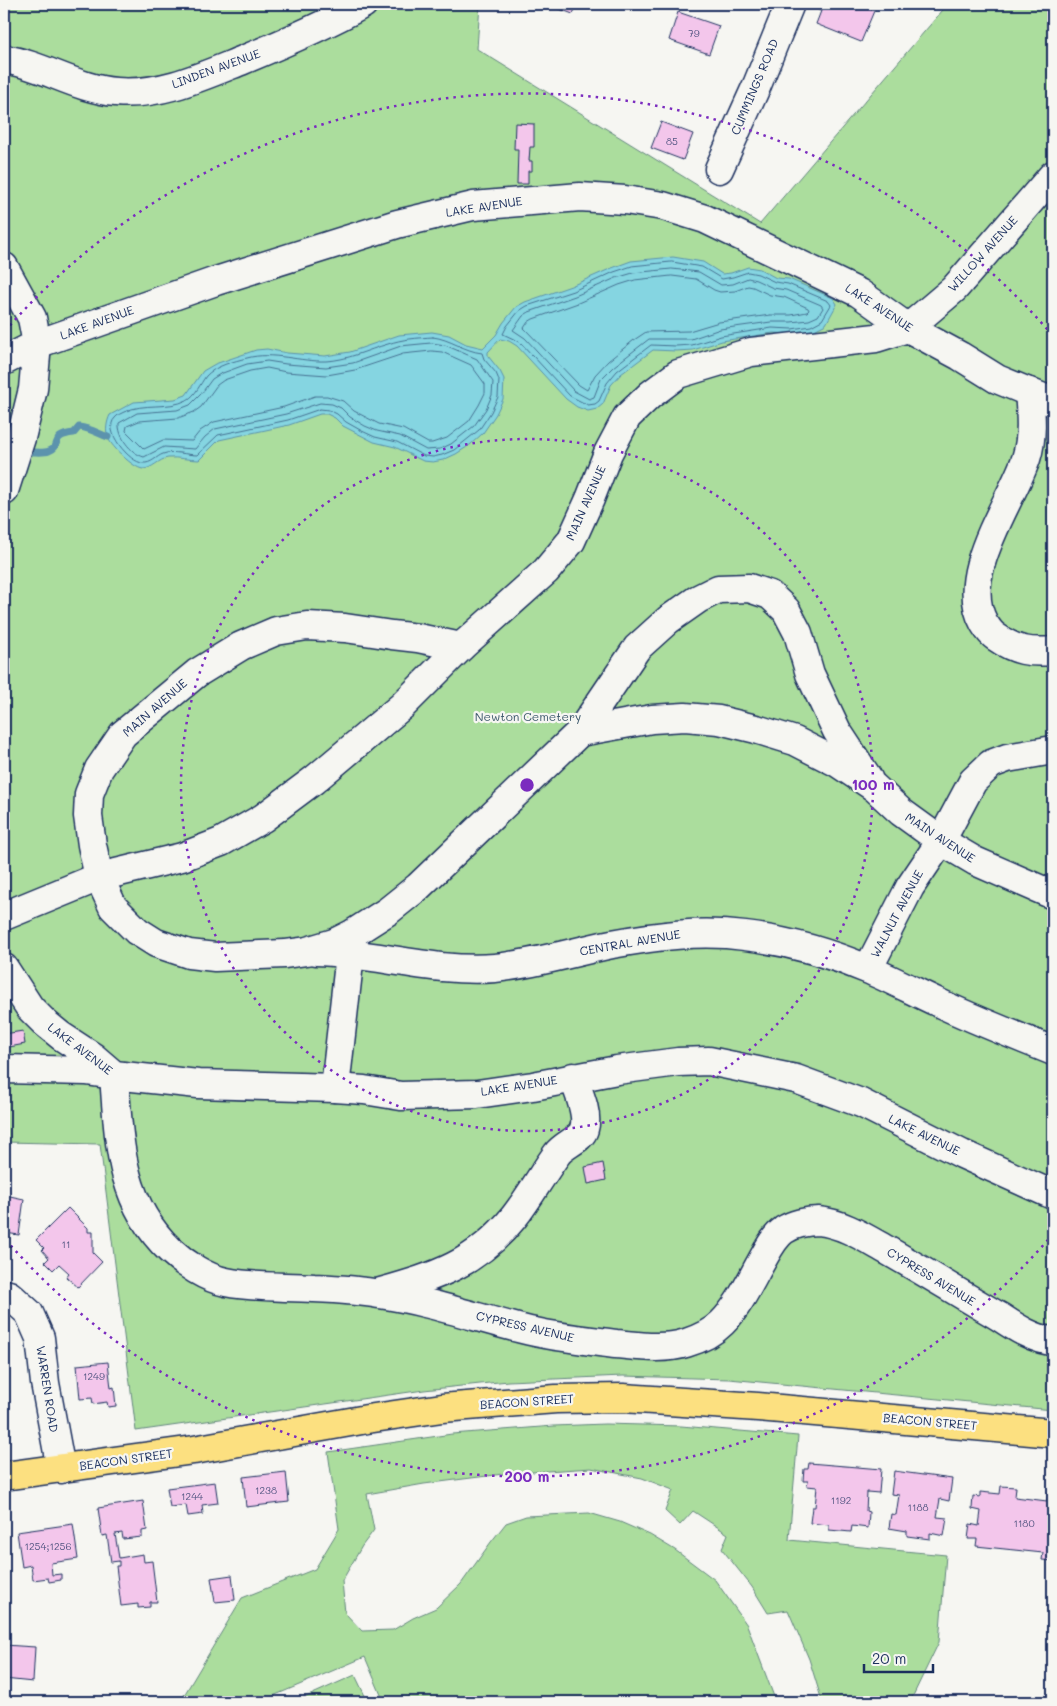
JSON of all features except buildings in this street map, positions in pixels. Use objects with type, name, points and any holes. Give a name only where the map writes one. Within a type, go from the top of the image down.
[{"type":"main road","name":"BEACON STREET","points":[[4,1476],[194,1450],[434,1410],[556,1399],[622,1398],[758,1407],[1053,1433]]},
{"type":"street","name":"LINDEN AVENUE","points":[[4,59],[22,62],[84,86],[116,92],[149,92],[198,78],[307,34],[363,4]]},
{"type":"street","name":"CUMMINGS ROAD","points":[[720,169],[790,4]]},
{"type":"street","name":"WILLOW AVENUE","points":[[908,328],[954,289],[1053,175]]},
{"type":"street","name":"LAKE AVENUE","points":[[4,361],[37,344],[216,281],[397,224],[473,206],[580,196],[663,206],[706,219],[859,293],[908,328],[960,356],[997,379],[1053,402]]},
{"type":"street","points":[[4,266],[32,318],[37,344],[34,387],[21,438],[4,491]]},
{"type":"street","name":"MAIN AVENUE","points":[[908,328],[876,338],[751,352],[678,374],[650,395],[627,417],[608,453],[571,541],[546,571],[461,647],[418,638],[345,628],[307,626],[276,631],[241,646],[197,673],[123,734],[98,769],[89,794],[88,816],[99,877],[113,906],[137,931],[156,943],[189,954],[215,957],[244,957],[307,951],[334,943],[352,944],[418,887],[580,732],[652,719],[685,717],[719,720],[795,741],[838,763],[874,787],[901,812],[941,841],[975,861],[1053,895]]},
{"type":"street","points":[[1029,392],[1032,424],[1030,445],[991,535],[976,588],[980,614],[990,633],[1010,647],[1026,651],[1053,651]]},
{"type":"street","points":[[580,732],[637,648],[668,620],[698,599],[718,589],[749,588],[770,594],[786,610],[798,633],[810,674],[837,731],[874,787]]},
{"type":"street","points":[[4,916],[99,877],[182,857],[221,842],[263,818],[314,780],[402,706],[461,647]]},
{"type":"street","name":"WALNUT AVENUE","points":[[868,969],[910,887],[941,841],[973,781],[991,764],[1007,758],[1053,750]]},
{"type":"street","name":"CENTRAL AVENUE","points":[[352,944],[394,962],[432,966],[495,968],[612,944],[678,934],[746,936],[801,946],[868,969],[938,1003],[1053,1051]]},
{"type":"street","points":[[335,1088],[352,944]]},
{"type":"street","name":"LAKE AVENUE","points":[[5,973],[30,1008],[45,1023],[114,1075],[198,1084],[364,1090],[401,1096],[477,1094],[533,1086],[574,1077],[678,1062],[709,1061],[796,1079],[861,1103],[962,1154],[1053,1195]]},
{"type":"street","points":[[4,1069],[86,1071],[114,1075]]},
{"type":"street","name":"CYPRESS AVENUE","points":[[114,1075],[124,1169],[134,1199],[152,1230],[172,1252],[200,1272],[223,1282],[256,1286],[376,1293],[433,1304],[524,1330],[566,1338],[629,1345],[658,1346],[682,1344],[704,1337],[721,1325],[736,1306],[772,1243],[782,1231],[795,1225],[814,1221],[832,1223],[857,1233],[1019,1329],[1053,1341]]},
{"type":"street","points":[[376,1293],[422,1280],[454,1268],[481,1251],[514,1218],[558,1153],[567,1144],[578,1138],[584,1129],[583,1103],[574,1077]]},
{"type":"street","name":"WARREN ROAD","points":[[4,1294],[9,1295],[29,1314],[40,1338],[45,1383],[61,1469]]},
{"type":"green space","name":"Newton Cemetery","points":[[4,4],[480,4],[477,49],[760,224],[948,4],[1053,4],[1053,1410],[729,1379],[623,1376],[508,1381],[424,1390],[136,1431],[100,1144],[4,1142]]},
{"type":"green space","points":[[605,1424],[681,1426],[798,1436],[789,1540],[946,1555],[939,1642],[910,1702],[820,1702],[822,1701],[809,1659],[788,1610],[768,1613],[752,1587],[722,1549],[728,1534],[693,1511],[680,1525],[665,1511],[673,1490],[642,1478],[591,1468],[503,1474],[424,1484],[367,1494],[374,1530],[362,1546],[342,1581],[345,1613],[362,1631],[393,1630],[413,1618],[436,1608],[461,1584],[506,1523],[526,1516],[589,1513],[620,1522],[650,1535],[675,1550],[715,1580],[747,1625],[776,1702],[384,1702],[365,1657],[259,1702],[180,1702],[242,1598],[315,1569],[339,1529],[328,1452],[452,1434]]},
{"type":"green space","points":[[355,1675],[368,1702],[309,1702],[306,1697]]},
{"type":"water","points":[[673,257],[703,262],[722,274],[748,267],[760,269],[776,278],[789,279],[833,298],[837,304],[826,324],[812,331],[792,334],[773,333],[722,341],[693,350],[653,350],[621,374],[611,385],[603,404],[597,409],[588,411],[577,407],[566,399],[517,346],[509,341],[500,339],[488,352],[488,356],[504,379],[503,399],[496,414],[483,433],[470,445],[443,460],[433,462],[423,461],[395,447],[374,442],[343,426],[335,418],[327,414],[320,414],[289,425],[219,440],[199,460],[168,458],[143,469],[134,465],[123,456],[110,442],[107,435],[110,415],[134,402],[175,399],[186,395],[203,371],[215,364],[256,350],[267,349],[287,353],[325,356],[350,352],[399,335],[432,332],[449,335],[466,344],[483,348],[496,335],[516,307],[525,302],[571,286],[631,261]]},
{"type":"waterway","points":[[32,452],[45,452],[53,449],[61,436],[74,433],[79,427],[108,437]]}]
